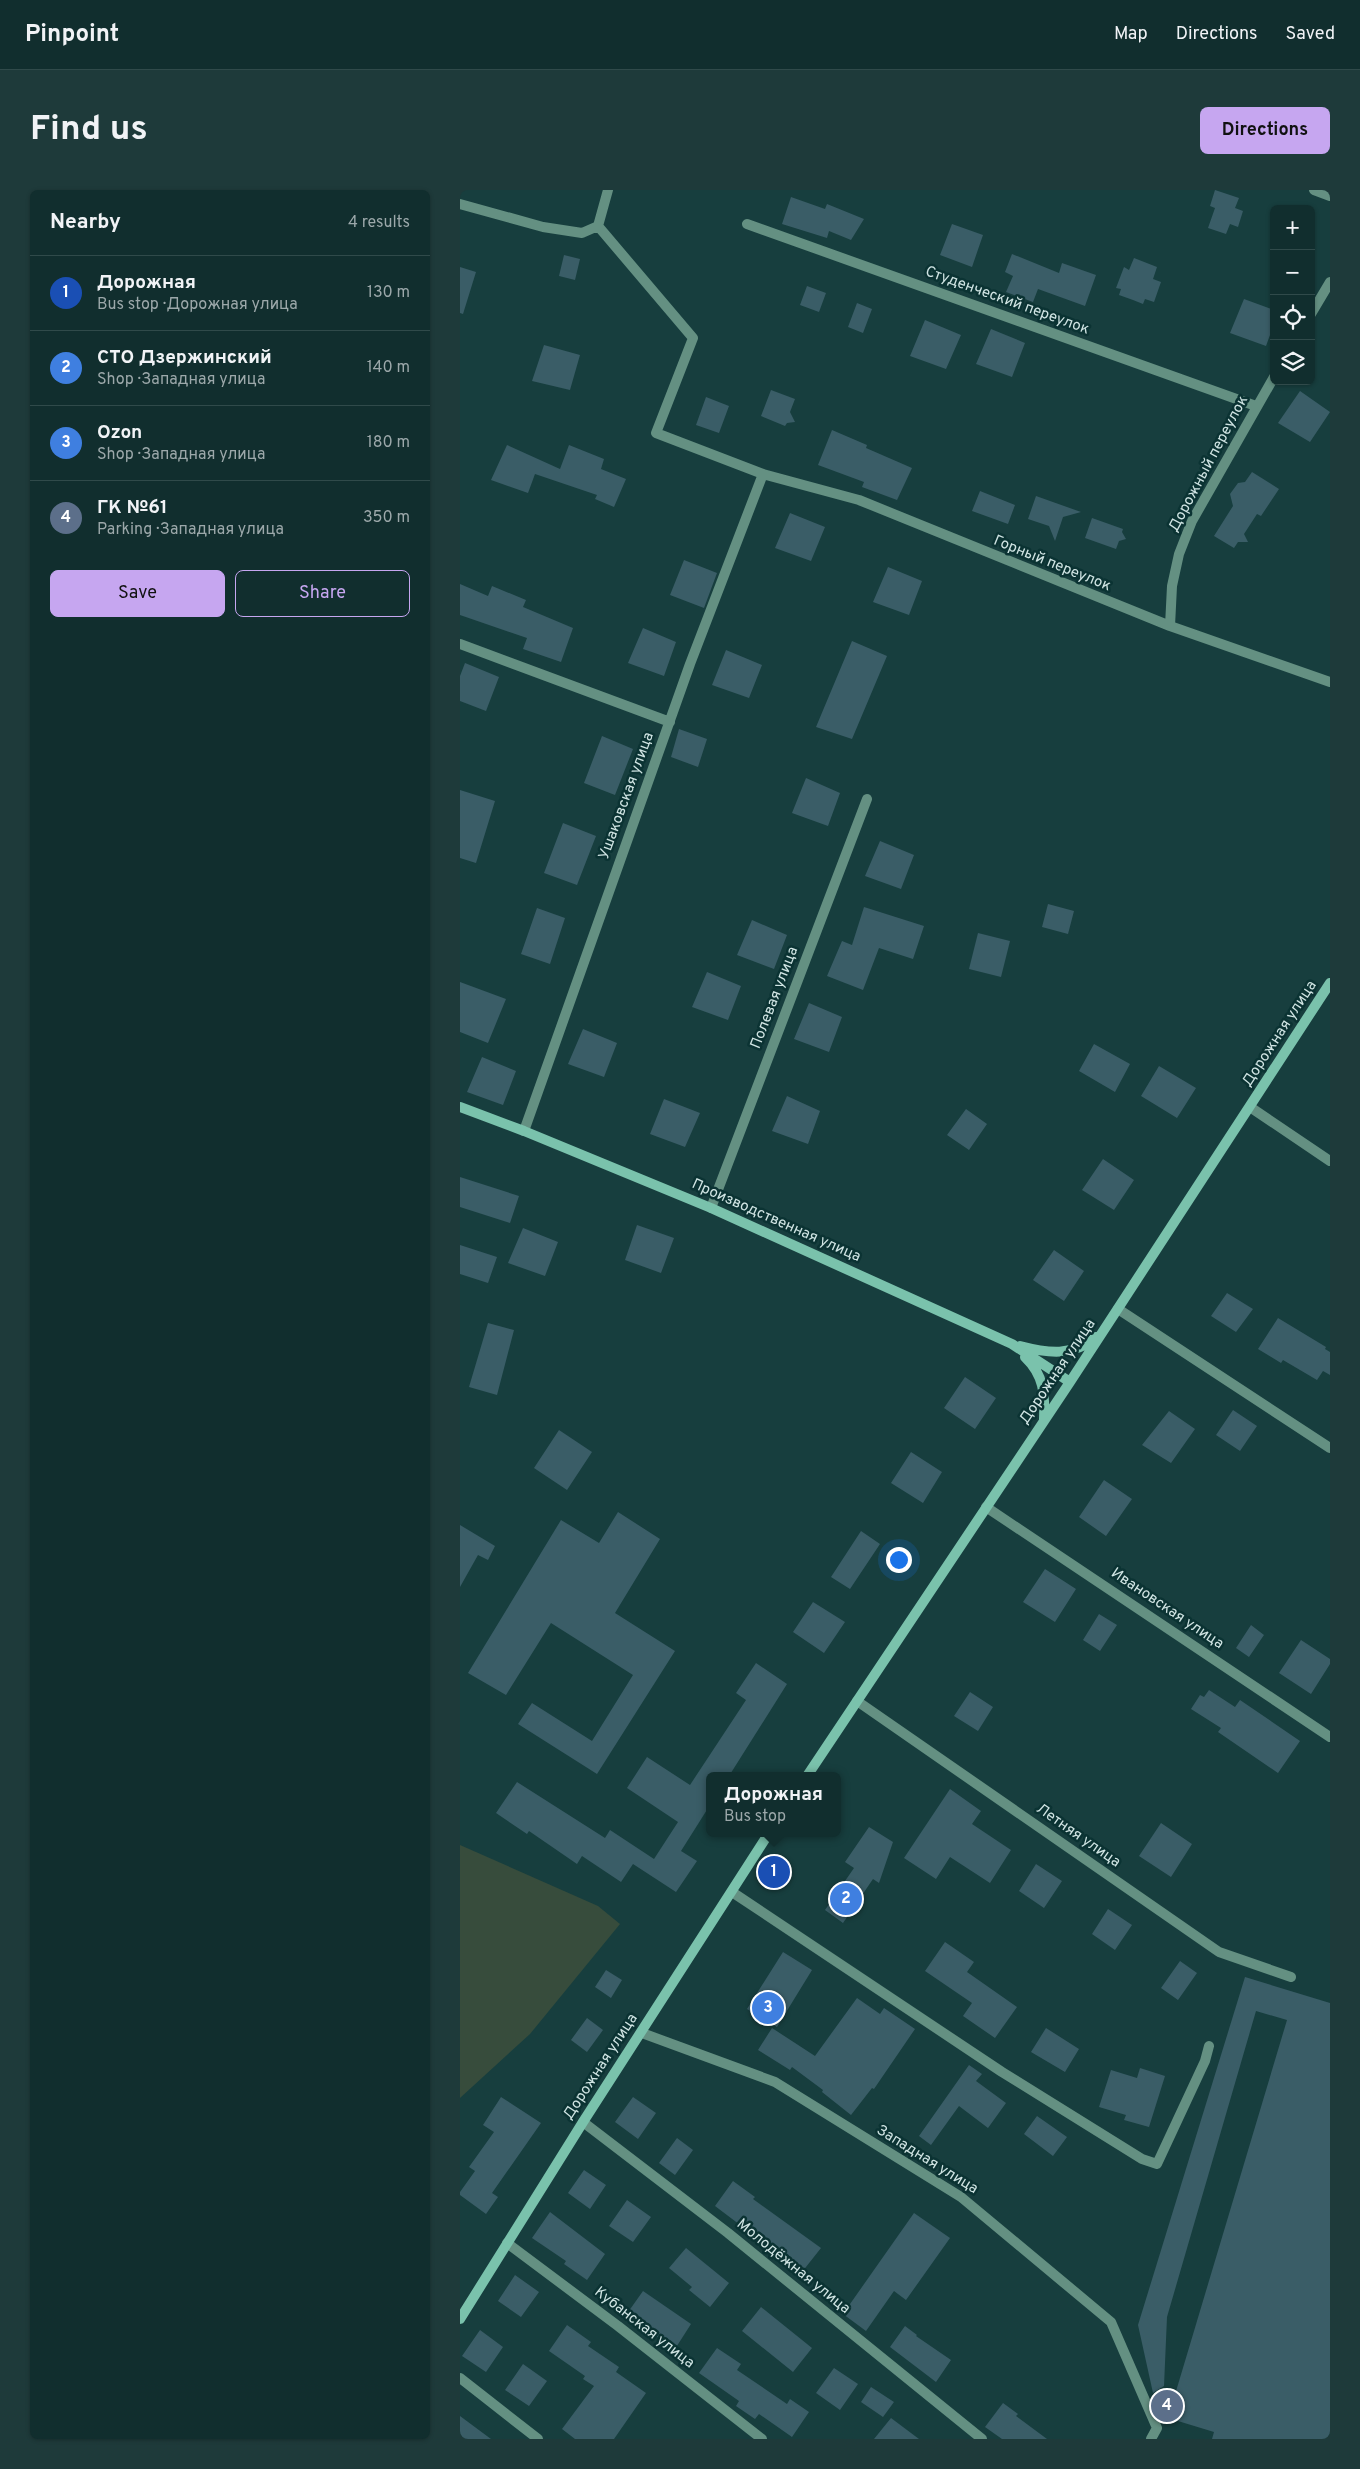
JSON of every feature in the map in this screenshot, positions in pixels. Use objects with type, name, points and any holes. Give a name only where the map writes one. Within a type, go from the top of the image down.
[{"type":"main road","name":"Дорожная улица","points":[[810,1772],[1070,1382],[1330,983]]},
{"type":"main road","name":"Производственная улица","points":[[460,1108],[524,1131],[711,1208],[1012,1344],[1070,1382]]},
{"type":"main road","points":[[1012,1344],[1050,1353],[1070,1351],[1088,1343],[1104,1330]]},
{"type":"main road","points":[[1012,1344],[1032,1363],[1040,1377],[1045,1391],[1044,1420]]},
{"type":"main road","name":"Дорожная улица","points":[[460,2319],[582,2122],[642,2033],[766,1837]]},
{"type":"street","points":[[460,204],[543,227],[582,234],[598,226],[608,190]]},
{"type":"street","points":[[1314,190],[1330,196]]},
{"type":"street","name":"Студенческий переулок","points":[[747,224],[1256,406]]},
{"type":"street","name":"Горный переулок","points":[[598,226],[693,338],[656,434],[763,474],[859,500],[1170,626],[1330,682]]},
{"type":"street","points":[[1315,307],[1330,282]]},
{"type":"street","name":"Дорожный переулок","points":[[1170,626],[1172,586],[1179,554],[1192,521],[1270,383]]},
{"type":"street","name":"Ушаковская улица","points":[[524,1131],[670,722],[763,474]]},
{"type":"street","points":[[460,644],[670,722]]},
{"type":"street","name":"Полевая улица","points":[[711,1208],[867,799]]},
{"type":"street","points":[[1250,1108],[1330,1161]]},
{"type":"street","points":[[1118,1309],[1330,1448]]},
{"type":"street","name":"Ивановская улица","points":[[986,1506],[1330,1737]]},
{"type":"street","name":"Летняя улица","points":[[857,1701],[1219,1952],[1292,1977]]},
{"type":"street","points":[[732,1892],[1002,2072],[1142,2159],[1157,2164],[1205,2061],[1209,2046]]},
{"type":"street","name":"Западная улица","points":[[642,2033],[775,2082],[961,2197],[1110,2322],[1157,2428],[1151,2439]]},
{"type":"street","name":"Молодёжная улица","points":[[582,2122],[728,2233],[982,2439]]},
{"type":"street","name":"Кубанская улица","points":[[507,2243],[618,2326],[762,2439]]},
{"type":"street","points":[[460,2378],[538,2439]]},
{"type":"green space","points":[[460,1845],[598,1906],[620,1924],[530,2034],[460,2098]]},
{"type":"building","points":[[1215,190],[1239,198],[1235,208],[1243,211],[1238,227],[1230,224],[1226,234],[1208,228],[1215,208],[1210,206]]},
{"type":"building","points":[[791,197],[825,209],[827,204],[864,219],[851,240],[829,231],[827,238],[782,224]]},
{"type":"building","points":[[952,224],[983,235],[972,267],[940,255]]},
{"type":"building","points":[[1012,254],[1059,273],[1062,263],[1096,275],[1085,306],[1038,289],[1033,302],[1006,292],[1013,276],[1005,272]]},
{"type":"building","points":[[564,255],[580,259],[575,280],[559,276]]},
{"type":"building","points":[[1134,258],[1157,267],[1153,279],[1161,282],[1154,302],[1145,299],[1143,304],[1119,295],[1121,289],[1116,288],[1124,267],[1129,270]]},
{"type":"building","points":[[460,267],[476,272],[463,314],[460,313]]},
{"type":"building","points":[[807,286],[826,293],[819,312],[800,305]]},
{"type":"building","points":[[1244,299],[1270,309],[1270,335],[1266,346],[1230,333]]},
{"type":"building","points":[[857,303],[872,309],[863,333],[848,327]]},
{"type":"building","points":[[925,320],[961,335],[946,369],[910,356]]},
{"type":"building","points":[[991,329],[1025,343],[1012,377],[976,364]]},
{"type":"building","points":[[544,345],[580,355],[570,390],[532,381]]},
{"type":"building","points":[[771,390],[795,399],[790,412],[795,422],[787,423],[785,426],[761,416]]},
{"type":"building","points":[[1300,391],[1330,412],[1310,442],[1278,423]]},
{"type":"building","points":[[706,397],[729,406],[719,433],[696,425]]},
{"type":"building","points":[[832,430],[867,445],[866,448],[912,468],[897,500],[862,487],[864,482],[818,465]]},
{"type":"building","points":[[507,445],[560,469],[569,445],[604,459],[601,469],[626,479],[614,507],[595,499],[597,495],[535,474],[528,493],[491,480]]},
{"type":"building","points":[[1252,472],[1279,489],[1261,516],[1257,514],[1244,534],[1248,542],[1238,542],[1234,548],[1214,536],[1233,506],[1230,494],[1238,483],[1245,482]]},
{"type":"building","points":[[980,491],[1015,505],[1008,524],[972,511]]},
{"type":"building","points":[[1036,496],[1081,512],[1063,517],[1055,541],[1049,526],[1028,519]]},
{"type":"building","points":[[790,513],[825,527],[811,561],[775,548]]},
{"type":"building","points":[[1092,518],[1123,529],[1122,532],[1126,539],[1119,541],[1116,549],[1085,538]]},
{"type":"building","points":[[684,560],[717,573],[704,608],[670,595]]},
{"type":"building","points":[[888,567],[922,581],[909,615],[873,602]]},
{"type":"building","points":[[460,584],[488,596],[492,586],[526,600],[523,607],[573,628],[561,662],[523,649],[527,638],[460,615]]},
{"type":"building","points":[[643,628],[676,642],[664,676],[628,663]]},
{"type":"building","points":[[852,641],[887,656],[852,739],[816,727]]},
{"type":"building","points":[[726,650],[762,665],[749,698],[712,685]]},
{"type":"building","points":[[465,663],[499,677],[486,711],[460,701],[460,676]]},
{"type":"building","points":[[679,729],[707,739],[698,767],[671,757]]},
{"type":"building","points":[[602,736],[633,749],[615,795],[584,783]]},
{"type":"building","points":[[806,778],[840,793],[828,826],[792,813]]},
{"type":"building","points":[[460,790],[495,801],[476,863],[460,858]]},
{"type":"building","points":[[563,823],[596,836],[577,885],[544,873]]},
{"type":"building","points":[[880,841],[914,855],[901,889],[865,876]]},
{"type":"building","points":[[1048,904],[1074,911],[1068,934],[1042,927]]},
{"type":"building","points":[[864,907],[924,926],[913,959],[879,948],[863,990],[827,976],[842,941],[852,945]]},
{"type":"building","points":[[537,908],[565,918],[550,964],[521,954]]},
{"type":"building","points":[[752,920],[787,935],[774,969],[737,955]]},
{"type":"building","points":[[978,933],[1010,941],[1001,977],[969,969]]},
{"type":"building","points":[[707,972],[741,986],[728,1020],[692,1007]]},
{"type":"building","points":[[460,982],[506,999],[488,1043],[460,1032]]},
{"type":"building","points":[[809,1003],[842,1017],[829,1052],[794,1039]]},
{"type":"building","points":[[583,1029],[617,1043],[604,1077],[568,1064]]},
{"type":"building","points":[[1094,1044],[1130,1064],[1115,1092],[1079,1071]]},
{"type":"building","points":[[482,1057],[516,1071],[503,1105],[467,1092]]},
{"type":"building","points":[[1159,1066],[1196,1088],[1177,1118],[1141,1096]]},
{"type":"building","points":[[787,1096],[820,1111],[808,1144],[772,1131]]},
{"type":"building","points":[[664,1099],[700,1113],[685,1147],[650,1134]]},
{"type":"building","points":[[966,1109],[987,1124],[969,1150],[947,1135]]},
{"type":"building","points":[[1103,1159],[1134,1180],[1114,1210],[1082,1190]]},
{"type":"building","points":[[460,1177],[519,1196],[510,1223],[460,1207]]},
{"type":"building","points":[[637,1225],[674,1238],[661,1273],[625,1260]]},
{"type":"building","points":[[523,1228],[558,1242],[545,1276],[508,1263]]},
{"type":"building","points":[[460,1245],[497,1257],[488,1283],[460,1274]]},
{"type":"building","points":[[1054,1250],[1084,1271],[1064,1301],[1033,1280]]},
{"type":"building","points":[[1227,1293],[1253,1309],[1236,1332],[1211,1316]]},
{"type":"building","points":[[1278,1318],[1326,1347],[1325,1349],[1330,1352],[1330,1375],[1323,1371],[1317,1380],[1283,1360],[1281,1363],[1258,1349]]},
{"type":"building","points":[[488,1323],[514,1330],[497,1395],[469,1387]]},
{"type":"building","points":[[965,1377],[996,1398],[975,1429],[944,1408]]},
{"type":"building","points":[[1233,1410],[1257,1426],[1240,1451],[1216,1435]]},
{"type":"building","points":[[1169,1411],[1195,1429],[1171,1463],[1142,1445]]},
{"type":"building","points":[[559,1430],[592,1452],[567,1490],[534,1468]]},
{"type":"building","points":[[911,1452],[942,1472],[923,1503],[891,1483]]},
{"type":"building","points":[[1104,1480],[1132,1499],[1106,1536],[1079,1517]]},
{"type":"building","points":[[618,1512],[660,1539],[615,1613],[675,1651],[597,1774],[518,1724],[532,1703],[592,1741],[633,1675],[551,1623],[506,1695],[468,1673],[561,1520],[599,1543]]},
{"type":"building","points":[[460,1525],[495,1546],[488,1560],[478,1555],[460,1587]]},
{"type":"building","points":[[861,1531],[880,1544],[850,1589],[831,1577]]},
{"type":"building","points":[[1045,1569],[1076,1589],[1055,1622],[1023,1602]]},
{"type":"building","points":[[813,1602],[845,1622],[824,1653],[793,1632]]},
{"type":"building","points":[[1099,1614],[1117,1625],[1100,1651],[1083,1640]]},
{"type":"building","points":[[1251,1625],[1264,1635],[1249,1657],[1236,1648]]},
{"type":"building","points":[[1301,1640],[1330,1659],[1330,1664],[1311,1694],[1279,1673]]},
{"type":"building","points":[[756,1663],[787,1684],[732,1772],[706,1772],[706,1811],[681,1851],[697,1861],[676,1892],[633,1864],[621,1882],[582,1856],[577,1864],[529,1831],[527,1834],[496,1813],[517,1782],[605,1838],[610,1830],[654,1859],[678,1822],[627,1788],[647,1757],[690,1785],[746,1700],[736,1693]]},
{"type":"building","points":[[1209,1690],[1235,1707],[1240,1700],[1300,1741],[1278,1773],[1218,1732],[1221,1728],[1191,1709],[1200,1695],[1204,1697]]},
{"type":"building","points":[[970,1692],[993,1707],[978,1731],[954,1716]]},
{"type":"building","points":[[950,1789],[981,1811],[972,1824],[1011,1850],[990,1883],[950,1857],[936,1879],[904,1858]]},
{"type":"building","points":[[1161,1823],[1192,1844],[1171,1877],[1139,1856]]},
{"type":"building","points":[[869,1827],[893,1842],[879,1883],[873,1879],[843,1923],[825,1910],[854,1868],[845,1862]]},
{"type":"building","points":[[1036,1864],[1062,1881],[1044,1908],[1019,1891]]},
{"type":"building","points":[[1108,1909],[1132,1925],[1115,1950],[1092,1934]]},
{"type":"building","points":[[945,1942],[974,1962],[967,1972],[1017,2007],[995,2038],[963,2016],[972,2003],[925,1971]]},
{"type":"building","points":[[783,1952],[812,1970],[777,2027],[747,2009]]},
{"type":"building","points":[[1180,1961],[1197,1973],[1178,2000],[1161,1988]]},
{"type":"building","points":[[606,1970],[622,1980],[611,1998],[595,1987]]},
{"type":"building","points":[[1245,1977],[1330,2003],[1330,2439],[1212,2439],[1214,2432],[1168,2418],[1287,2020],[1256,2011],[1167,2317],[1164,2386],[1153,2393],[1138,2325]]},
{"type":"building","points":[[857,1998],[880,2014],[884,2008],[915,2029],[874,2089],[872,2088],[851,2115],[822,2092],[823,2090],[792,2067],[790,2070],[758,2050],[772,2028],[815,2056]]},
{"type":"building","points":[[587,2018],[603,2030],[587,2052],[571,2040]]},
{"type":"building","points":[[1046,2028],[1079,2049],[1065,2072],[1031,2052]]},
{"type":"building","points":[[969,2065],[982,2074],[976,2081],[1006,2103],[988,2128],[959,2106],[931,2145],[919,2136]]},
{"type":"building","points":[[1140,2068],[1165,2076],[1149,2127],[1124,2120],[1126,2115],[1099,2107],[1111,2070],[1137,2078]]},
{"type":"building","points":[[501,2097],[541,2123],[492,2193],[498,2197],[486,2214],[460,2195],[460,2192],[475,2171],[469,2167],[494,2132],[483,2125]]},
{"type":"building","points":[[633,2097],[656,2113],[638,2139],[615,2122]]},
{"type":"building","points":[[1037,2116],[1067,2137],[1053,2156],[1024,2134]]},
{"type":"building","points":[[677,2138],[693,2150],[675,2175],[659,2163]]},
{"type":"building","points":[[584,2170],[606,2185],[590,2209],[568,2193]]},
{"type":"building","points":[[733,2181],[755,2197],[753,2199],[821,2248],[802,2272],[755,2239],[756,2237],[715,2206]]},
{"type":"building","points":[[627,2200],[651,2217],[633,2242],[609,2226]]},
{"type":"building","points":[[550,2212],[605,2254],[587,2280],[564,2264],[566,2261],[532,2238]]},
{"type":"building","points":[[914,2213],[950,2238],[906,2300],[894,2291],[866,2331],[843,2314]]},
{"type":"building","points":[[686,2248],[729,2283],[710,2307],[689,2290],[692,2287],[669,2268]]},
{"type":"building","points":[[515,2275],[539,2292],[521,2317],[498,2301]]},
{"type":"building","points":[[643,2291],[691,2324],[675,2349],[626,2315]]},
{"type":"building","points":[[761,2307],[812,2348],[793,2372],[742,2331]]},
{"type":"building","points":[[567,2325],[591,2342],[588,2346],[619,2367],[616,2372],[646,2393],[614,2439],[575,2439],[562,2429],[594,2386],[583,2379],[585,2376],[549,2351]]},
{"type":"building","points":[[905,2326],[916,2336],[951,2360],[936,2382],[890,2347]]},
{"type":"building","points":[[480,2330],[503,2347],[486,2372],[462,2356]]},
{"type":"building","points":[[717,2348],[741,2364],[737,2370],[787,2404],[790,2399],[809,2412],[792,2437],[759,2414],[755,2419],[736,2406],[739,2401],[699,2373]]},
{"type":"building","points":[[523,2364],[547,2381],[529,2406],[505,2390]]},
{"type":"building","points":[[834,2368],[858,2384],[840,2410],[816,2393]]},
{"type":"building","points":[[871,2387],[894,2402],[883,2417],[861,2402]]},
{"type":"building","points":[[1003,2403],[1018,2414],[1016,2416],[1047,2439],[1002,2439],[985,2427]]},
{"type":"building","points":[[460,2416],[491,2439],[460,2439]]},
{"type":"building","points":[[891,2418],[919,2439],[874,2439]]},
{"type":"place","name":"Дорожная","points":[[774,1872]]},
{"type":"place","name":"СТО Дзержинский","points":[[846,1899]]},
{"type":"place","name":"Ozon","points":[[768,2008]]},
{"type":"place","name":"ГК №61","points":[[1167,2406]]}]
